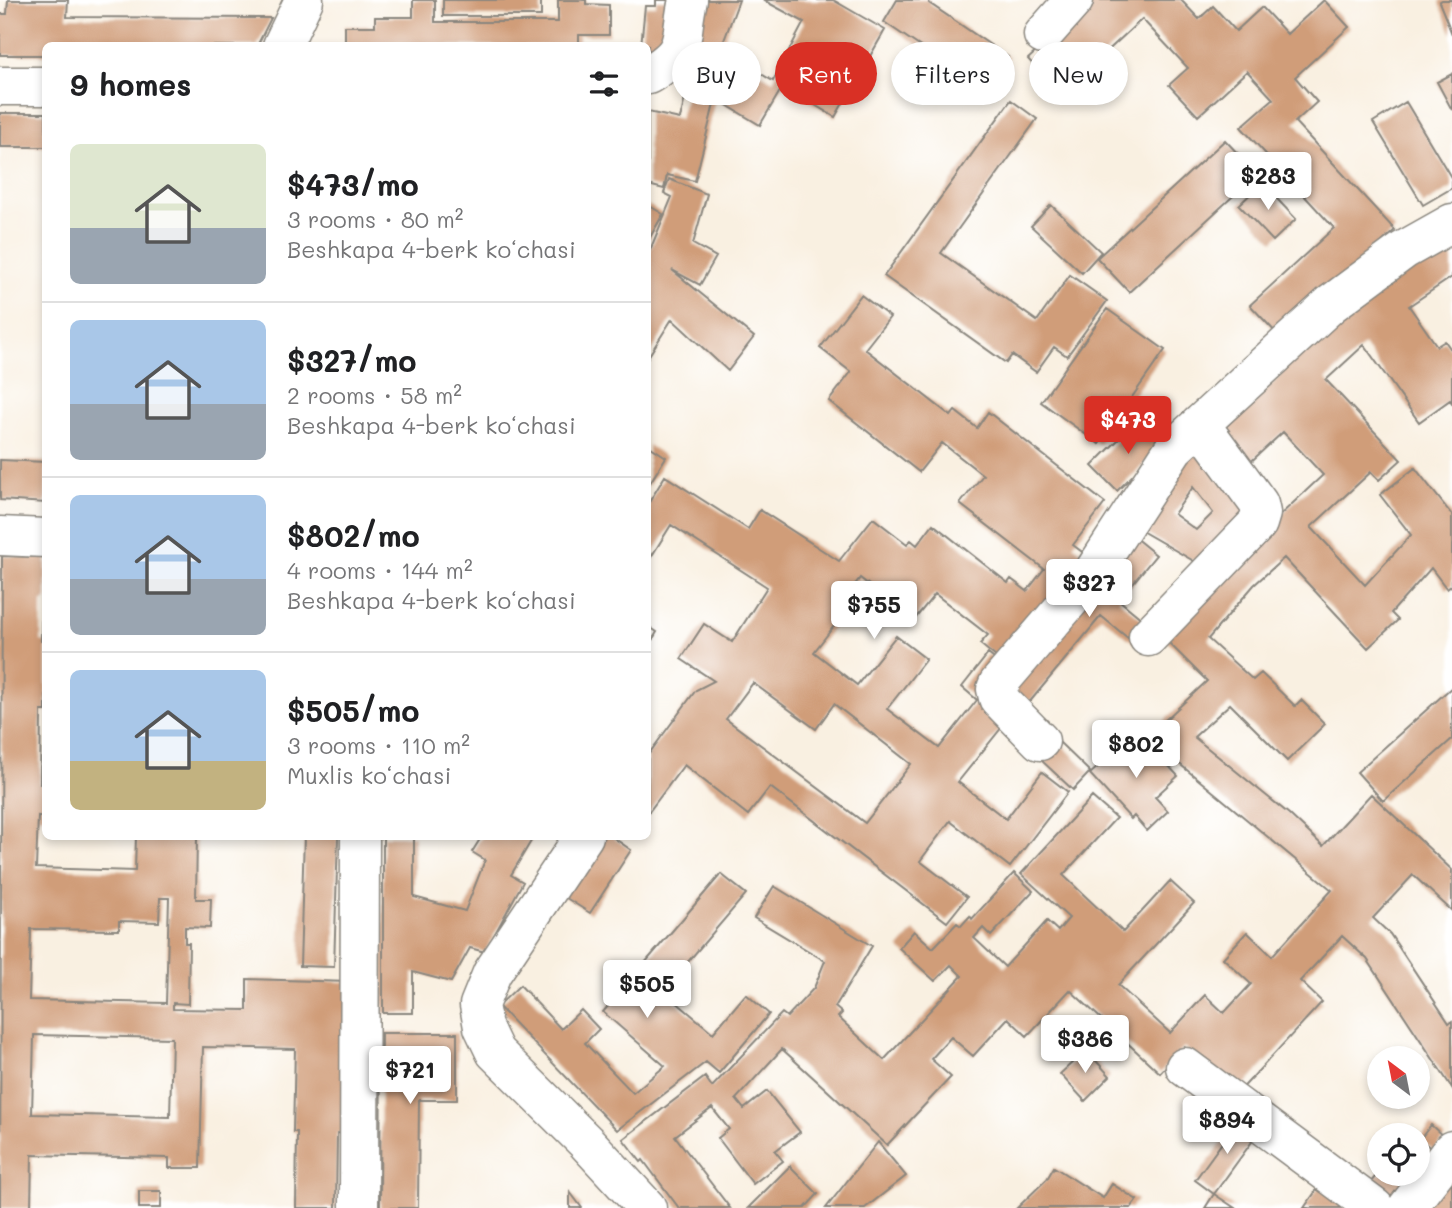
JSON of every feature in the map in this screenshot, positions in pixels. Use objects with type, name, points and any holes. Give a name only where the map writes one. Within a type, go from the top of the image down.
[{"type":"street","points":[[284,42],[304,0]]},
{"type":"street","points":[[651,73],[668,63],[682,44],[688,0]]},
{"type":"street","points":[[1043,35],[1074,0]]},
{"type":"street","points":[[0,86],[42,86]]},
{"type":"street","points":[[1040,741],[998,698],[998,684],[1090,577],[1174,448],[1331,304],[1404,250],[1452,223]]},
{"type":"street","points":[[1148,637],[1258,523],[1261,513],[1259,503],[1200,424]]},
{"type":"street","points":[[0,536],[42,538]]},
{"type":"street","points":[[359,1208],[360,840]]},
{"type":"street","points":[[581,840],[492,973],[480,1006],[483,1027],[495,1052],[648,1208]]},
{"type":"street","points":[[1185,1067],[1375,1208]]},
{"type":"street","points":[[1407,1208],[1452,1150]]},
{"type":"building","points":[[8,0],[68,0],[67,17],[271,18],[259,42],[42,42],[42,55],[0,55],[0,14],[7,14]]},
{"type":"building","points":[[413,0],[435,0],[435,22],[558,22],[558,0],[586,0],[586,4],[609,5],[609,35],[579,35],[579,42],[345,42],[345,26],[375,26],[375,17],[413,17]]},
{"type":"building","points":[[443,0],[541,0],[541,16],[443,16]]},
{"type":"building","points":[[656,0],[668,0],[664,51],[651,50],[651,42],[641,42],[645,6],[656,6]]},
{"type":"building","points":[[702,0],[739,0],[723,42],[690,42]]},
{"type":"building","points":[[763,0],[833,0],[885,30],[877,44],[793,42],[804,22]]},
{"type":"building","points":[[897,0],[930,0],[929,3],[986,42],[913,42],[884,22]]},
{"type":"building","points":[[1092,0],[1181,0],[1199,19],[1213,6],[1236,31],[1262,7],[1287,34],[1324,0],[1349,27],[1295,77],[1317,102],[1295,122],[1395,230],[1280,337],[1250,305],[1334,228],[1241,127],[1273,99],[1247,71],[1198,116],[1169,85],[1188,68],[1142,19],[1117,42],[1046,42]]},
{"type":"building","points":[[1452,0],[1452,34],[1439,2]]},
{"type":"building","points":[[761,74],[773,81],[775,77],[775,100],[760,125],[727,105],[761,105]]},
{"type":"building","points":[[1452,74],[1452,110],[1437,82]]},
{"type":"building","points":[[1406,102],[1452,179],[1452,188],[1423,205],[1373,122]]},
{"type":"building","points":[[1015,103],[1037,119],[941,253],[1037,321],[1070,275],[1107,301],[1067,356],[1054,347],[1036,372],[1012,355],[1006,363],[884,276],[1007,105]]},
{"type":"building","points":[[683,105],[714,105],[695,181],[667,175],[664,189],[651,186],[651,113],[680,119]]},
{"type":"building","points":[[815,105],[842,105],[835,117]]},
{"type":"building","points":[[0,113],[42,113],[42,147],[0,147]]},
{"type":"building","points":[[1225,140],[1257,174],[1129,292],[1097,258]]},
{"type":"building","points":[[669,179],[707,194],[693,244],[716,257],[700,285],[672,270],[754,337],[728,371],[672,319],[651,352],[651,248],[672,197],[664,193]]},
{"type":"building","points":[[1262,183],[1296,219],[1273,241],[1239,205]]},
{"type":"building","points":[[1051,205],[1101,252],[1082,273],[1031,226]]},
{"type":"building","points":[[651,207],[663,214],[651,236]]},
{"type":"building","points":[[1452,230],[1452,277],[1409,306],[1437,346],[1445,341],[1452,351],[1452,403],[1450,400],[1419,422],[1364,345],[1326,380],[1401,460],[1379,480],[1371,472],[1311,527],[1365,585],[1411,535],[1380,495],[1415,468],[1452,515],[1452,585],[1447,589],[1431,568],[1391,613],[1398,620],[1368,648],[1284,558],[1254,585],[1208,639],[1253,680],[1261,673],[1295,706],[1301,700],[1325,724],[1287,761],[1230,704],[1194,737],[1289,814],[1323,846],[1371,794],[1452,870],[1452,911],[1413,875],[1373,918],[1390,934],[1449,1023],[1452,1021],[1452,1088],[1430,1055],[1430,1046],[1424,1046],[1367,959],[1342,936],[1300,981],[1322,1002],[1236,1095],[1184,1047],[1160,1073],[1070,990],[1027,1036],[1008,1018],[973,1056],[951,1037],[931,1059],[951,1077],[887,1145],[782,1049],[736,1099],[744,1109],[767,1091],[800,1132],[775,1151],[783,1161],[753,1184],[718,1138],[729,1129],[712,1108],[675,1136],[730,1208],[679,1208],[643,1160],[641,1162],[623,1139],[705,1077],[712,1087],[782,1013],[787,1017],[814,988],[825,961],[754,918],[774,886],[872,946],[835,1007],[842,1013],[838,1017],[884,1060],[962,976],[951,965],[935,981],[899,948],[914,931],[933,948],[957,923],[961,926],[970,916],[972,919],[1014,873],[1033,891],[991,936],[983,928],[974,938],[1005,967],[1047,921],[1058,931],[1069,918],[1021,874],[1092,797],[1116,818],[1063,875],[1123,932],[1170,881],[1194,903],[1118,985],[1170,1033],[1205,995],[1224,1013],[1251,984],[1223,958],[1247,932],[1272,956],[1332,890],[1147,737],[1207,681],[1160,634],[1232,560],[1323,475],[1283,432],[1245,467],[1216,436],[1281,375],[1274,366]]},
{"type":"building","points":[[861,295],[890,317],[865,349],[951,416],[955,411],[977,428],[988,412],[1105,503],[1073,545],[1094,561],[1006,665],[980,644],[988,635],[935,594],[914,620],[860,578],[844,599],[851,604],[814,652],[857,685],[896,636],[926,659],[887,709],[939,748],[977,700],[962,687],[988,654],[1003,666],[1010,717],[958,782],[1006,819],[1042,772],[1068,792],[1010,867],[950,821],[920,861],[967,897],[947,922],[770,787],[748,815],[684,765],[651,809],[651,751],[696,690],[714,681],[681,659],[704,624],[732,642],[767,587],[671,525],[651,557],[651,499],[665,476],[748,529],[760,510],[839,561],[873,518],[907,544],[911,540],[917,545],[933,524],[1008,583],[1011,579],[1027,591],[1044,569],[960,504],[983,475],[942,443],[919,472],[829,401],[851,372],[820,348]],"holes":[[[753,683],[816,729],[834,704],[911,764],[865,823],[726,719]]]},
{"type":"building","points":[[1107,309],[1165,350],[1099,444],[1041,402]]},
{"type":"building","points":[[1138,420],[1163,445],[1117,491],[1092,466]]},
{"type":"building","points":[[1203,439],[1256,515],[1206,568],[1133,526]],"holes":[[[1193,487],[1213,513],[1196,530],[1174,514]]]},
{"type":"building","points":[[651,447],[666,457],[651,481]]},
{"type":"building","points":[[0,460],[42,462],[42,503],[0,500]]},
{"type":"building","points":[[1134,537],[1156,555],[1119,600],[1149,625],[1134,643],[1101,616],[1028,704],[1008,687]]},
{"type":"building","points":[[2,556],[42,557],[42,816],[38,816],[36,868],[135,871],[136,840],[197,840],[196,899],[211,899],[210,928],[185,927],[185,943],[189,943],[188,1004],[173,1003],[173,1009],[247,1010],[247,979],[350,982],[346,1134],[337,1133],[336,1208],[296,1208],[297,1132],[293,1132],[295,1049],[203,1047],[200,1168],[169,1168],[169,1158],[32,1155],[31,1208],[0,1208]],"holes":[[[160,898],[169,898],[166,1003],[29,1000],[31,929],[119,930],[119,921],[159,922]],[[34,1035],[172,1038],[170,1117],[32,1114]]]},
{"type":"building","points":[[651,628],[657,632],[651,642]]},
{"type":"building","points":[[1452,687],[1452,739],[1383,801],[1357,772]]},
{"type":"building","points":[[1137,732],[1178,776],[1155,797],[1168,811],[1147,831],[1134,816],[1131,819],[1090,774]]},
{"type":"building","points":[[1058,741],[1090,772],[1073,790],[1040,759]]},
{"type":"building","points":[[304,840],[338,840],[334,967],[300,966]]},
{"type":"building","points":[[383,840],[414,840],[414,897],[465,911],[485,860],[472,852],[480,840],[532,840],[511,875],[523,882],[485,952],[470,948],[451,982],[413,972],[413,1013],[383,1013]]},
{"type":"building","points":[[587,840],[617,840],[631,850],[590,913],[555,891]]},
{"type":"building","points":[[721,874],[746,894],[663,991],[713,1033],[746,994],[769,1014],[719,1073],[706,1062],[617,1130],[498,1006],[520,985],[561,1029],[581,1010],[599,1029],[585,1043],[633,1093],[665,1066],[603,1012]]},
{"type":"building","points":[[381,1033],[457,1033],[457,1100],[419,1100],[418,1208],[380,1208]]},
{"type":"building","points":[[1086,1050],[1110,1076],[1085,1101],[1060,1074]]},
{"type":"building","points":[[1240,1118],[1259,1132],[1214,1194],[1195,1180]]},
{"type":"building","points":[[1430,1126],[1445,1138],[1434,1151],[1430,1148]]},
{"type":"building","points":[[878,1142],[906,1176],[865,1208],[826,1208]]},
{"type":"building","points":[[790,1166],[818,1194],[805,1208],[748,1208]]},
{"type":"building","points":[[1054,1167],[1103,1198],[1112,1184],[1137,1200],[1131,1208],[1017,1208],[1047,1179]]},
{"type":"building","points":[[1452,1170],[1452,1208],[1422,1208]]},
{"type":"building","points":[[1323,1181],[1363,1208],[1304,1208]]},
{"type":"building","points":[[1368,1186],[1407,1186],[1397,1208],[1366,1188]]},
{"type":"building","points":[[139,1191],[161,1191],[161,1208],[139,1208]]},
{"type":"building","points":[[570,1192],[582,1208],[570,1208]]},
{"type":"building","points":[[1214,1194],[1235,1208],[1205,1208]]}]
